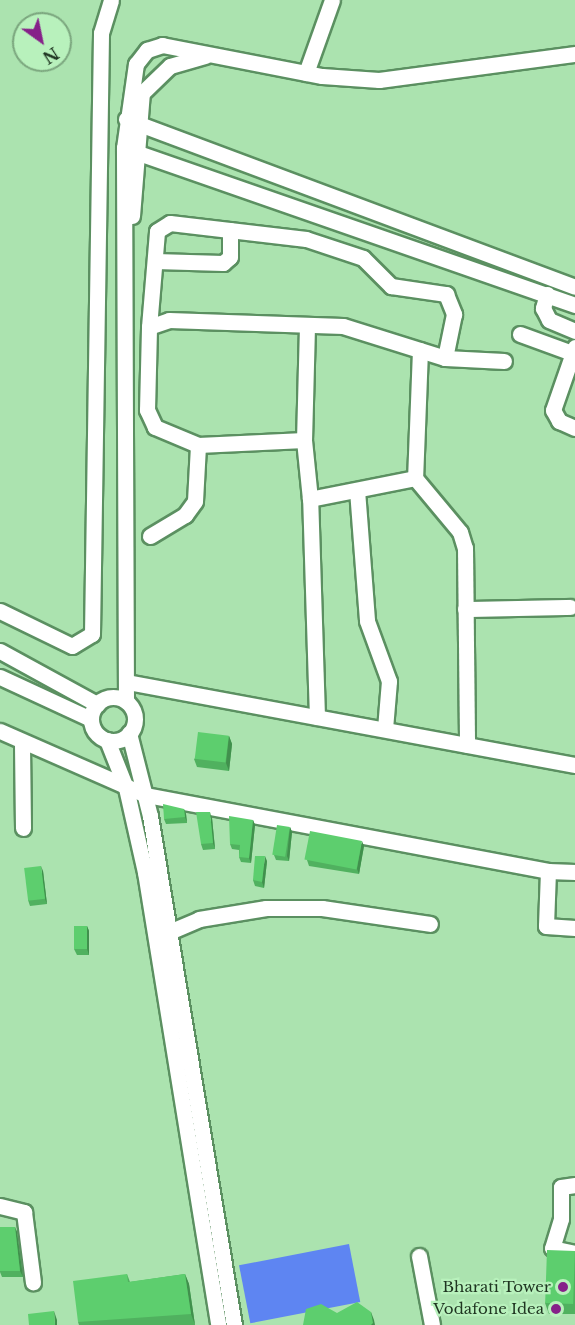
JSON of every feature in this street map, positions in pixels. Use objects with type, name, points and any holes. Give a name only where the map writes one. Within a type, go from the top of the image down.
[{"type":"street","points":[[0,611],[72,646],[92,634],[101,33],[111,0]]},
{"type":"street","points":[[306,73],[332,0]]},
{"type":"street","points":[[128,230],[140,154],[133,121],[136,64],[147,50],[162,45],[306,73],[379,80],[575,54]]},
{"type":"street","points":[[215,54],[184,60],[156,75],[142,93],[124,148],[128,230],[123,426],[126,700],[135,720],[129,733],[146,795],[169,932],[218,1325]]},
{"type":"street","points":[[133,121],[575,287]]},
{"type":"street","points":[[124,148],[575,305]]},
{"type":"street","points":[[304,440],[198,445],[155,427],[147,417],[149,327],[157,231],[165,224],[306,239],[352,252],[391,286],[446,294],[454,314],[445,358]]},
{"type":"street","points":[[155,261],[223,263],[230,257],[230,230]]},
{"type":"street","points":[[547,294],[543,308],[549,320],[575,332]]},
{"type":"street","points":[[149,327],[169,320],[343,326],[445,358],[504,361]]},
{"type":"street","points":[[307,326],[304,440],[310,499],[317,717]]},
{"type":"street","points":[[520,334],[574,351],[553,410],[559,421],[575,428]]},
{"type":"street","points":[[420,350],[415,478],[460,532],[465,609],[467,744]]},
{"type":"street","points":[[150,536],[185,515],[195,501],[198,445]]},
{"type":"street","points":[[310,499],[415,478]]},
{"type":"street","points":[[357,490],[367,621],[389,681],[385,729]]},
{"type":"street","points":[[465,609],[570,607]]},
{"type":"street","points":[[0,651],[97,704]]},
{"type":"street","points":[[0,677],[91,719],[107,740],[126,789],[146,872],[190,1104]]},
{"type":"street","points":[[127,682],[575,765]]},
{"type":"street","points":[[91,719],[97,704],[108,697],[126,700]]},
{"type":"street","points":[[0,731],[22,744],[126,789],[146,795],[548,871],[575,872]]},
{"type":"street","points":[[107,740],[129,733]]},
{"type":"street","points":[[22,744],[23,828]]},
{"type":"street","points":[[548,871],[546,926],[575,928]]},
{"type":"street","points":[[169,932],[199,919],[266,908],[322,908],[430,924]]},
{"type":"street","points":[[196,1145],[234,1325]]},
{"type":"street","points":[[575,1185],[561,1187],[561,1219],[552,1248],[575,1253]]},
{"type":"street","points":[[0,1206],[24,1212],[33,1282]]},
{"type":"street","points":[[419,1256],[432,1325]]},
{"type":"water","points":[[349,1244],[360,1302],[250,1323],[239,1265]]},
{"type":"building","points":[[198,732],[229,736],[225,763],[195,759]]},
{"type":"building","points":[[163,804],[184,809],[185,817],[164,819]]},
{"type":"building","points":[[196,812],[210,812],[213,843],[201,844]]},
{"type":"building","points":[[229,816],[253,820],[249,858],[239,857],[240,845],[230,844]]},
{"type":"building","points":[[277,825],[290,827],[285,857],[272,855]]},
{"type":"building","points":[[310,831],[362,841],[356,870],[304,859]]},
{"type":"building","points":[[255,856],[265,856],[262,882],[253,880]]},
{"type":"building","points":[[41,866],[45,899],[28,901],[24,868]]},
{"type":"building","points":[[74,926],[87,926],[87,949],[74,949]]},
{"type":"building","points":[[0,1227],[15,1227],[20,1271],[0,1271]]},
{"type":"building","name":"Bharati Tower","points":[[547,1250],[575,1251],[573,1304],[545,1303]]},
{"type":"building","points":[[127,1274],[128,1282],[185,1274],[191,1314],[78,1322],[73,1281]]},
{"type":"building","points":[[357,1302],[371,1312],[373,1323],[371,1325],[303,1325],[306,1309],[321,1304],[337,1313]]},
{"type":"building","points":[[54,1311],[55,1325],[29,1325],[28,1314]]},
{"type":"place","name":"Bharati Tower","points":[[563,1287]]},
{"type":"place","name":"Vodafone Idea","points":[[556,1309]]}]
